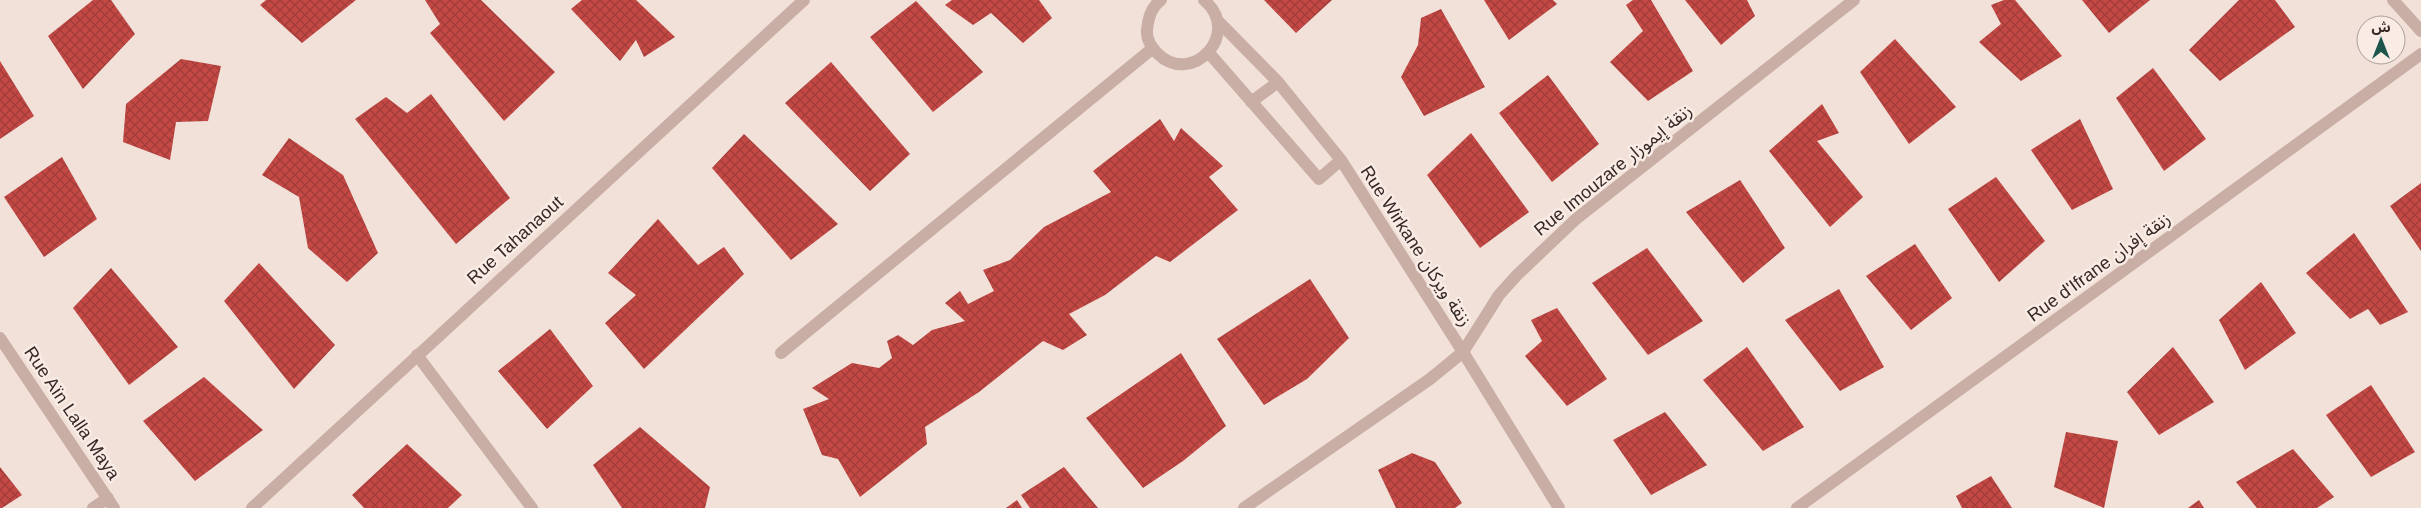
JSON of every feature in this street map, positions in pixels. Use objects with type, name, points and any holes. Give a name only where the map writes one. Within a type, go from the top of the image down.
[{"type":"street","name":"Rue Tahanaout","points":[[252,508],[804,0]]},
{"type":"street","points":[[1161,0],[1156,4],[1148,18],[1146,34],[1153,48],[1164,59],[1179,64],[1196,62],[1209,53],[1218,38],[1218,21]]},
{"type":"street","name":"Rue Wirkane زنقة ويركان","points":[[1204,0],[1212,7],[1218,21],[1278,82],[1341,160],[1559,508]]},
{"type":"street","name":"Rue Imouzare زنقة إيموزار","points":[[1244,508],[1430,379],[1463,352],[1499,295],[1517,275],[1576,219],[1854,0]]},
{"type":"street","points":[[2393,0],[2421,31]]},
{"type":"street","points":[[781,353],[1153,48]]},
{"type":"street","points":[[1209,53],[1320,178],[1341,160]]},
{"type":"street","name":"Rue d'Ifrane زنقة إفران","points":[[1797,508],[2421,54]]},
{"type":"street","points":[[1251,102],[1278,82]]},
{"type":"street","name":"Rue Aïn Lalla Maya","points":[[0,338],[111,503]]},
{"type":"street","points":[[417,355],[532,508]]},
{"type":"street","points":[[94,508],[111,503]]},
{"type":"building","points":[[93,0],[111,0],[135,34],[83,89],[48,36]]},
{"type":"building","points":[[266,0],[356,0],[302,43],[260,5]]},
{"type":"building","points":[[425,0],[481,0],[555,72],[504,121],[430,33],[440,24]]},
{"type":"building","points":[[582,0],[636,0],[675,37],[644,57],[636,40],[620,61],[571,9]]},
{"type":"building","points":[[952,0],[1039,0],[1052,18],[1023,43],[991,13],[973,25],[945,5]]},
{"type":"building","points":[[1264,0],[1332,0],[1296,33]]},
{"type":"building","points":[[1484,0],[1553,0],[1557,4],[1509,40]]},
{"type":"building","points":[[1633,0],[1651,0],[1693,71],[1648,101],[1610,62],[1643,31],[1626,5]]},
{"type":"building","points":[[1685,0],[1747,0],[1755,16],[1721,45]]},
{"type":"building","points":[[2004,0],[2015,0],[2062,56],[2021,81],[1979,42],[2001,24],[1991,5]]},
{"type":"building","points":[[2082,0],[2150,0],[2109,33]]},
{"type":"building","points":[[2239,0],[2275,0],[2295,27],[2220,81],[2189,50]]},
{"type":"building","points":[[916,1],[983,72],[933,112],[870,37]]},
{"type":"building","points":[[1441,9],[1485,87],[1424,116],[1401,77],[1418,45],[1421,18]]},
{"type":"building","points":[[1895,39],[1956,107],[1909,144],[1860,72]]},
{"type":"building","points":[[181,59],[221,66],[208,121],[176,122],[170,160],[123,142],[126,104]]},
{"type":"building","points":[[0,61],[34,116],[0,139]]},
{"type":"building","points":[[831,62],[910,154],[870,191],[785,103]]},
{"type":"building","points":[[2153,68],[2206,139],[2164,171],[2116,98]]},
{"type":"building","points":[[1548,75],[1599,144],[1552,182],[1499,113]]},
{"type":"building","points":[[431,94],[510,198],[456,244],[355,119],[386,97],[407,113]]},
{"type":"building","points":[[1822,104],[1839,133],[1817,141],[1863,197],[1830,227],[1769,151]]},
{"type":"building","points":[[1160,119],[1174,141],[1181,128],[1223,166],[1209,177],[1238,210],[1170,262],[1156,256],[1105,295],[1069,314],[1087,335],[1063,350],[1043,341],[979,392],[925,427],[927,444],[860,497],[838,459],[822,455],[803,409],[829,399],[812,388],[852,363],[879,368],[892,358],[887,341],[898,335],[913,345],[932,330],[965,321],[945,303],[960,291],[968,304],[994,291],[983,270],[1010,260],[1044,227],[1111,192],[1093,171]]},
{"type":"building","points":[[2080,119],[2113,189],[2072,210],[2031,150]]},
{"type":"building","points":[[1471,133],[1529,212],[1480,248],[1427,175]]},
{"type":"building","points":[[744,134],[838,224],[791,260],[712,168]]},
{"type":"building","points":[[289,138],[343,175],[378,253],[347,282],[308,248],[299,197],[262,175]]},
{"type":"building","points":[[62,157],[97,219],[44,257],[4,197]]},
{"type":"building","points":[[1996,177],[2045,241],[1999,282],[1948,209]]},
{"type":"building","points":[[1740,180],[1785,248],[1743,283],[1686,212]]},
{"type":"building","points":[[2421,183],[2421,251],[2390,206]]},
{"type":"building","points":[[658,219],[698,265],[724,247],[744,274],[644,369],[605,323],[636,295],[608,273]]},
{"type":"building","points":[[2354,233],[2408,312],[2380,325],[2368,309],[2350,319],[2306,273]]},
{"type":"building","points":[[1915,244],[1952,298],[1911,330],[1866,276]]},
{"type":"building","points":[[1647,248],[1703,321],[1648,355],[1592,283]]},
{"type":"building","points":[[259,263],[335,345],[294,389],[224,301]]},
{"type":"building","points":[[111,268],[178,347],[129,385],[73,308]]},
{"type":"building","points":[[1310,279],[1349,338],[1307,379],[1264,405],[1217,339]]},
{"type":"building","points":[[2261,282],[2296,333],[2245,370],[2219,320]]},
{"type":"building","points":[[1839,289],[1884,367],[1840,391],[1785,320]]},
{"type":"building","points":[[1557,308],[1607,379],[1567,406],[1525,356],[1542,341],[1531,320]]},
{"type":"building","points":[[550,329],[593,386],[547,429],[498,371]]},
{"type":"building","points":[[1747,347],[1804,427],[1763,451],[1703,380]]},
{"type":"building","points":[[2173,347],[2214,402],[2159,435],[2127,392]]},
{"type":"building","points":[[1181,353],[1226,426],[1183,461],[1143,488],[1086,418]]},
{"type":"building","points":[[204,377],[263,430],[195,481],[143,421]]},
{"type":"building","points":[[2371,385],[2415,452],[2371,477],[2326,415]]},
{"type":"building","points":[[1665,412],[1707,465],[1651,495],[1613,440]]},
{"type":"building","points":[[640,427],[710,487],[705,508],[622,508],[593,465]]},
{"type":"building","points":[[2066,432],[2118,441],[2104,508],[2054,487]]},
{"type":"building","points":[[407,444],[462,495],[448,508],[364,508],[352,495]]},
{"type":"building","points":[[2293,449],[2334,497],[2317,508],[2257,508],[2236,482]]},
{"type":"building","points":[[1412,453],[1435,462],[1462,503],[1455,508],[1396,508],[1378,470]]},
{"type":"building","points":[[0,467],[22,495],[2,508],[0,508]]},
{"type":"building","points":[[1064,467],[1098,508],[1030,508],[1021,495]]},
{"type":"building","points":[[1991,476],[2012,508],[1962,508],[1956,496]]},
{"type":"building","points":[[1017,500],[1022,508],[1006,508]]},
{"type":"building","points":[[2199,500],[2204,508],[2188,508]]}]
